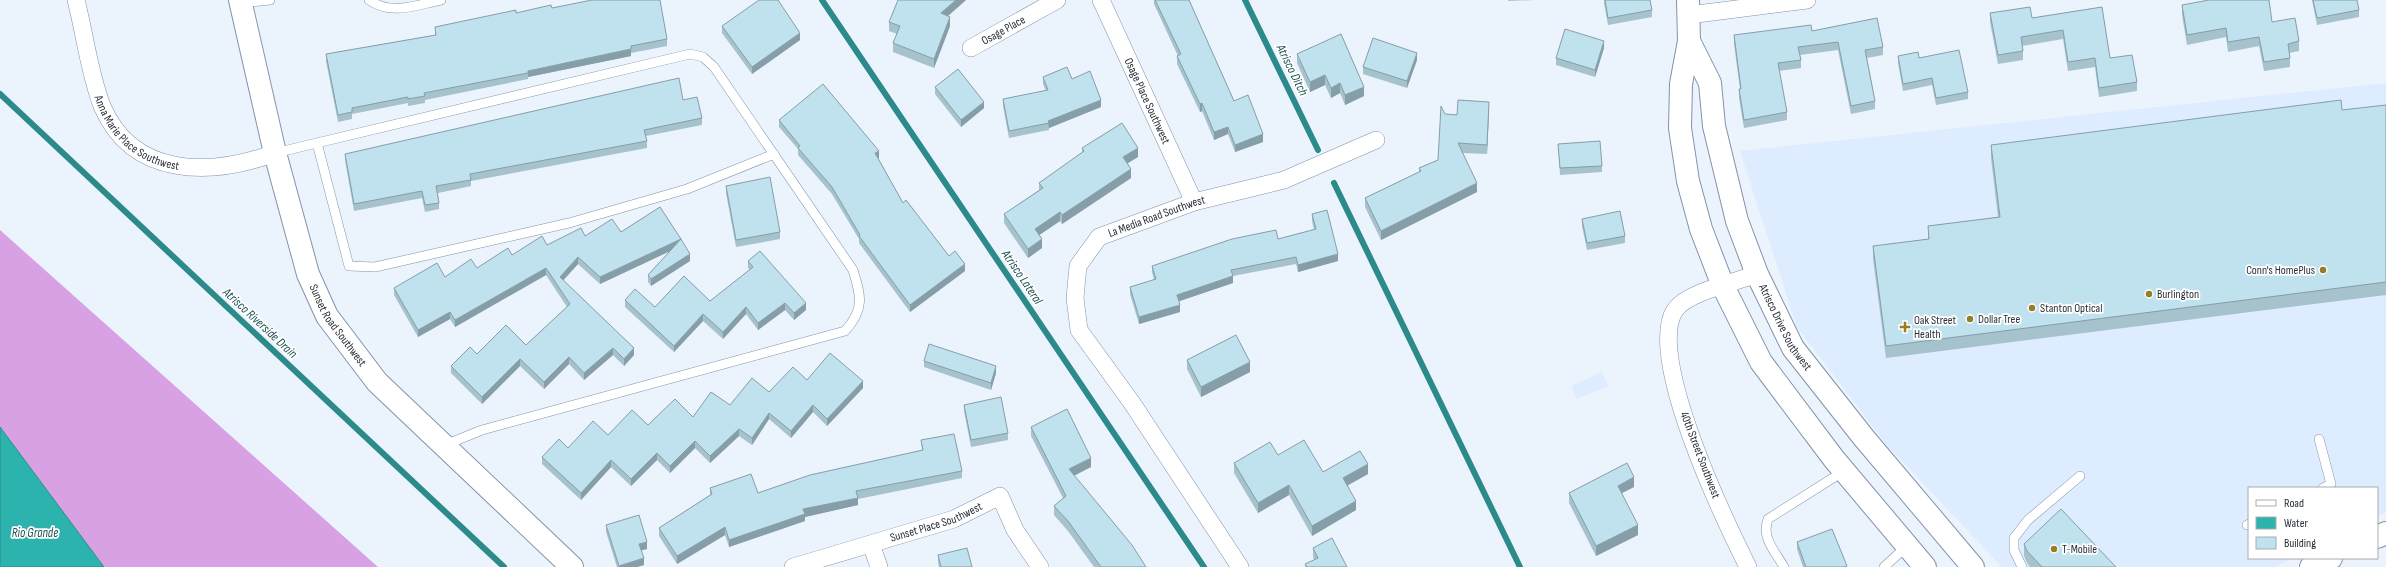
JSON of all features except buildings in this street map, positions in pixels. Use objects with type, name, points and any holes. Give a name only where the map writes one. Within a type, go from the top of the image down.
[{"type":"main road","name":"Sunset Road Southwest","points":[[240,1],[275,153],[308,274],[327,316],[376,382],[572,567]]},
{"type":"main road","name":"Atrisco Drive Southwest","points":[[1688,7],[1689,41],[1681,84],[1680,128],[1688,181],[1701,228],[1723,286],[1761,362],[1844,471],[1925,567]]},
{"type":"main road","name":"Atrisco Drive Southwest","points":[[1689,41],[1710,83],[1714,126],[1737,221],[1757,274],[1792,348],[1864,438],[1973,567]]},
{"type":"main road","points":[[2311,567],[2329,559]]},
{"type":"street","name":"Anna Marie Place Southwest","points":[[76,0],[97,90],[103,108],[117,130],[135,147],[158,160],[197,169],[209,169],[251,161],[275,153]]},
{"type":"street","name":"Osage Place","points":[[971,48],[1057,0]]},
{"type":"street","name":"Osage Place Southwest","points":[[1101,0],[1194,202]]},
{"type":"street","points":[[1688,7],[1807,0]]},
{"type":"street","name":"La Media Road Southwest","points":[[1240,567],[1132,403],[1079,330],[1076,306],[1078,266],[1099,237],[1194,202],[1284,180],[1376,140]]},
{"type":"street","name":"40th Street Southwest","points":[[1748,567],[1728,527],[1684,417],[1668,349],[1668,326],[1675,310],[1688,298],[1757,274]]},
{"type":"street","name":"Sunset Place Southwest","points":[[793,567],[954,519],[1000,496],[1015,530],[1040,567]]},
{"type":"street","points":[[871,544],[879,567]]},
{"type":"lane","points":[[240,1],[270,0]]},
{"type":"lane","points":[[369,0],[380,8],[392,10],[441,0]]},
{"type":"lane","points":[[275,153],[690,54],[703,57],[714,67],[853,270],[860,302],[857,318],[845,331],[482,430],[444,445]]},
{"type":"lane","points":[[317,143],[349,266],[375,267],[569,223],[687,189],[774,154]]},
{"type":"lane","points":[[2320,439],[2331,484],[2325,487]]},
{"type":"lane","points":[[1784,567],[1767,538],[1765,529],[1768,519],[1844,471]]},
{"type":"lane","points":[[2022,567],[2014,550],[2014,538],[2028,520],[2080,476]]},
{"type":"lane","points":[[1884,567],[1907,546]]},
{"type":"shaded area","points":[[2386,83],[2386,512],[2378,516],[2378,487],[2248,487],[2248,559],[2291,559],[2275,567],[2002,567],[1886,444],[1797,327],[1740,151]]},
{"type":"shaded area","points":[[0,230],[378,567],[104,567],[0,427]]},
{"type":"shaded area","points":[[1602,372],[1608,386],[1577,399],[1571,386]]},
{"type":"water","name":"Rio Grande","points":[[0,427],[104,567],[0,567]]},
{"type":"waterway","name":"Atrisco Lateral","points":[[822,0],[1204,567]]},
{"type":"waterway","name":"Atrisco Ditch","points":[[1245,0],[1318,150]]},
{"type":"waterway","name":"Atrisco Riverside Drain","points":[[0,94],[504,567]]},
{"type":"waterway","points":[[1334,183],[1520,567]]},
{"type":"place","name":"Conn's HomePlus","points":[[2323,270]]},
{"type":"place","name":"Burlington","points":[[2149,294]]},
{"type":"place","name":"Stanton Optical","points":[[2032,308]]},
{"type":"place","name":"Dollar Tree","points":[[1970,319]]},
{"type":"place","name":"Oak Street Health","points":[[1905,327]]},
{"type":"place","name":"T-Mobile","points":[[2054,549]]}]
